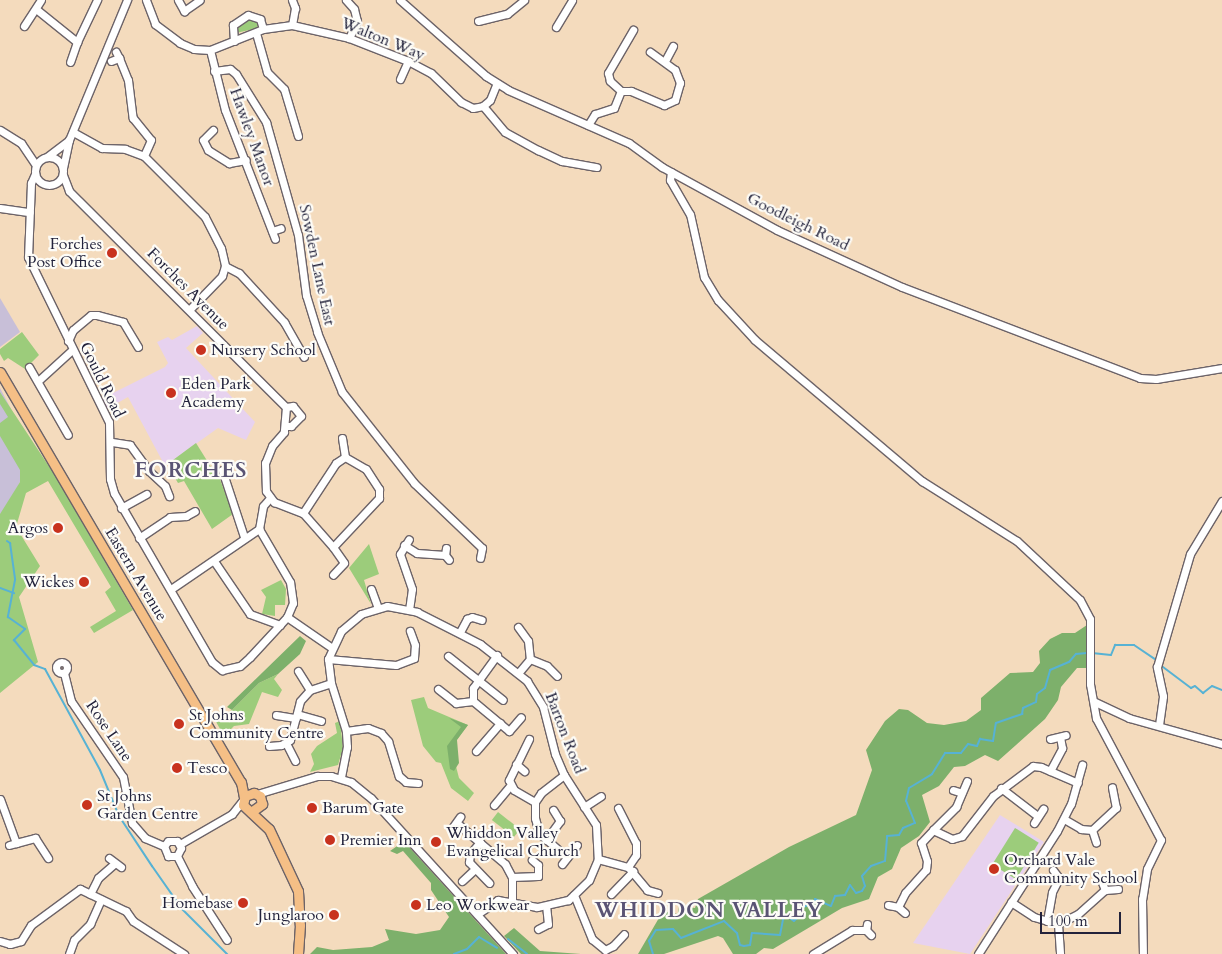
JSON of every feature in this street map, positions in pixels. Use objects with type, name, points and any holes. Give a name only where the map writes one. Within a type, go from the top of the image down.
[{"type":"main road","name":"Eastern Avenue","points":[[0,372],[241,782],[253,799],[283,853],[298,891],[300,926],[298,954]]},
{"type":"main road","name":"Eastern Avenue","points":[[253,799],[250,811],[266,824]]},
{"type":"main road","points":[[250,811],[253,799]]},
{"type":"street","points":[[24,26],[41,0]]},
{"type":"street","points":[[70,62],[77,42],[97,0]]},
{"type":"street","points":[[31,198],[50,184],[63,171],[72,132],[128,0]]},
{"type":"street","points":[[146,0],[151,18],[158,27],[180,43],[210,50]]},
{"type":"street","points":[[178,0],[184,11],[200,0]]},
{"type":"street","points":[[292,0],[295,8],[292,24]]},
{"type":"street","points":[[346,0],[354,9],[357,21],[349,38]]},
{"type":"street","name":"Goodleigh Road","points":[[400,0],[497,83],[629,143],[671,172],[777,230],[902,287],[1034,335],[1124,373],[1156,379],[1222,368]]},
{"type":"street","points":[[478,21],[507,14],[524,0]]},
{"type":"street","points":[[556,26],[572,0]]},
{"type":"street","points":[[36,9],[77,42]]},
{"type":"street","points":[[234,41],[232,25],[248,15],[260,19],[263,29]]},
{"type":"street","name":"Walton Way","points":[[210,50],[263,29],[292,24],[349,38],[408,61],[431,73],[466,106],[483,106]]},
{"type":"street","points":[[633,30],[608,73],[610,81],[621,91],[631,91],[664,105],[672,103],[680,84],[673,67],[650,52]]},
{"type":"street","points":[[256,32],[267,72],[284,89],[298,136]]},
{"type":"street","points":[[613,45],[621,50]]},
{"type":"street","points":[[665,61],[673,46]]},
{"type":"street","name":"Hawley Manor","points":[[210,50],[225,110],[246,160],[275,239]]},
{"type":"street","points":[[111,61],[118,55],[128,80],[133,118],[151,140],[144,156]]},
{"type":"street","points":[[400,79],[408,61]]},
{"type":"street","name":"Sowden Lane East","points":[[214,71],[230,69],[236,74],[266,122],[296,226],[306,294],[317,332],[342,392],[414,483],[482,548],[480,558]]},
{"type":"street","points":[[497,83],[483,106],[505,132],[562,161],[596,167]]},
{"type":"street","points":[[588,125],[595,114],[614,108],[621,91]]},
{"type":"street","points":[[0,130],[13,136],[28,150],[35,164],[34,174],[38,181],[50,184]]},
{"type":"street","points":[[213,130],[203,140],[208,150],[229,163],[246,160]]},
{"type":"street","points":[[72,132],[102,148],[125,149],[144,156],[200,210],[214,233],[226,266],[239,273],[284,322],[304,357]]},
{"type":"street","points":[[35,164],[69,140]]},
{"type":"street","points":[[28,150],[59,160],[63,171]]},
{"type":"street","name":"Forches Avenue","points":[[63,171],[69,191]]},
{"type":"street","points":[[671,172],[670,180],[690,214],[699,264],[718,300],[755,340],[922,481],[997,526],[1071,590],[1090,619],[1090,684],[1095,702],[1096,718],[1161,840],[1147,869],[1142,899],[1142,954]]},
{"type":"street","name":"Gould Road","points":[[34,174],[28,257],[109,422],[112,442],[110,479],[121,508],[171,589],[212,662],[222,670],[240,666],[280,625]]},
{"type":"street","name":"Forches Avenue","points":[[50,184],[69,191],[286,407],[294,406],[301,416],[291,426],[286,426]]},
{"type":"street","points":[[0,208],[30,212]]},
{"type":"street","points":[[272,231],[280,228]]},
{"type":"street","points":[[189,310],[222,276],[226,266]]},
{"type":"street","points":[[68,341],[73,330],[91,315],[109,317],[127,325],[138,347]]},
{"type":"street","points":[[62,328],[73,330]]},
{"type":"street","points":[[38,381],[72,350]]},
{"type":"street","points":[[28,367],[38,381],[68,435]]},
{"type":"street","points":[[286,407],[286,426],[265,463],[264,481],[270,498],[303,513],[333,547],[344,563],[333,575]]},
{"type":"street","points":[[342,438],[345,457]]},
{"type":"street","points":[[112,442],[130,445],[149,471],[165,486],[169,496]]},
{"type":"street","points":[[303,513],[327,474],[345,457]]},
{"type":"street","points":[[333,547],[380,494],[366,469],[345,457]]},
{"type":"street","points":[[222,470],[244,537]]},
{"type":"street","points":[[121,508],[146,494]]},
{"type":"street","points":[[214,561],[250,614],[280,625],[287,616],[294,594],[259,529],[263,506],[270,498]]},
{"type":"street","points":[[1159,725],[1162,696],[1158,662],[1190,554],[1222,501]]},
{"type":"street","points":[[139,538],[158,529],[170,517],[186,516],[195,511]]},
{"type":"street","points":[[171,589],[214,561],[244,537],[259,529]]},
{"type":"street","points":[[408,610],[412,589],[400,554],[406,542],[417,553],[447,555]]},
{"type":"street","points":[[341,777],[347,746],[346,731],[330,683],[328,659],[346,624],[378,608],[370,589]]},
{"type":"street","name":"Barton Road","points":[[378,608],[408,610],[460,632],[497,655],[519,672],[543,707],[555,754],[564,775],[596,825],[598,859],[590,880],[574,895],[546,906],[531,906],[512,900],[498,900],[477,914]]},
{"type":"street","points":[[287,616],[332,648]]},
{"type":"street","points":[[460,632],[467,619],[472,617],[482,620]]},
{"type":"street","points":[[518,627],[528,641],[530,659],[519,672]]},
{"type":"street","points":[[328,659],[396,665],[414,658],[415,645],[410,631]]},
{"type":"street","points":[[473,701],[473,688],[497,655]]},
{"type":"street","points":[[448,656],[502,700]]},
{"type":"street","points":[[530,659],[547,666],[557,676]]},
{"type":"street","points":[[298,671],[310,690]]},
{"type":"street","name":"Rose Lane","points":[[64,674],[72,701],[123,777],[132,824],[144,838],[164,846],[168,856],[177,856]]},
{"type":"street","points":[[270,737],[268,748],[286,743],[293,734],[300,701],[310,690],[330,683]]},
{"type":"street","points":[[438,689],[456,703],[473,701],[509,731],[521,717]]},
{"type":"street","points":[[1095,702],[1129,718],[1222,744]]},
{"type":"street","points":[[276,714],[321,721]]},
{"type":"street","points":[[476,751],[500,723]]},
{"type":"street","points":[[346,731],[368,728],[380,733],[388,741],[397,773],[406,782],[418,783]]},
{"type":"street","points":[[1050,739],[1063,736],[1062,748],[1050,771]]},
{"type":"street","points":[[494,805],[510,786],[510,774],[528,739]]},
{"type":"street","points":[[286,743],[295,761]]},
{"type":"street","points":[[516,764],[524,770]]},
{"type":"street","points":[[978,954],[1064,819],[1078,783],[1082,765]]},
{"type":"street","points":[[933,830],[952,839],[962,836],[1002,788],[1033,766],[1078,783]]},
{"type":"street","points":[[564,775],[545,789],[535,802],[535,824],[546,840],[567,857]]},
{"type":"street","points":[[227,940],[192,886],[177,856],[180,844],[232,814],[253,799],[317,776],[341,777],[361,788],[371,798],[513,954]]},
{"type":"street","points":[[898,907],[905,893],[926,870],[927,861],[920,848],[925,838],[956,807],[967,782]]},
{"type":"street","points":[[510,786],[535,802]]},
{"type":"street","points":[[1064,819],[1081,829],[1092,830],[1116,808],[1112,787]]},
{"type":"street","points":[[1002,788],[1035,819],[1043,809]]},
{"type":"street","points":[[953,790],[962,793]]},
{"type":"street","points":[[584,807],[601,796]]},
{"type":"street","points":[[0,799],[12,844],[35,838],[48,858]]},
{"type":"street","points":[[611,894],[631,869],[636,855],[636,842],[618,808]]},
{"type":"street","points":[[546,840],[560,821],[553,810]]},
{"type":"street","points":[[232,814],[250,811]]},
{"type":"street","points":[[457,823],[505,864],[512,877],[512,900]]},
{"type":"street","points":[[1092,830],[1096,842]]},
{"type":"street","points":[[164,846],[171,840],[180,844]]},
{"type":"street","points":[[480,842],[468,856],[474,870],[488,883]]},
{"type":"street","points":[[562,864],[577,845]]},
{"type":"street","points":[[90,894],[98,878],[117,866],[108,858]]},
{"type":"street","points":[[598,859],[631,869],[644,887],[658,893]]},
{"type":"street","points":[[512,877],[538,876],[538,865],[532,860]]},
{"type":"street","points":[[462,881],[474,870]]},
{"type":"street","points":[[1053,870],[1059,878],[1068,881]]},
{"type":"street","points":[[1047,921],[1052,892],[1059,878]]},
{"type":"street","points":[[1101,880],[1105,890]]},
{"type":"street","points":[[1011,902],[1047,921],[1058,924],[1078,914],[1105,890],[1118,889]]},
{"type":"street","points":[[0,941],[10,944],[21,941],[31,925],[63,904],[77,890],[126,911],[133,921],[184,954]]},
{"type":"street","points":[[574,895],[592,939],[605,950],[613,946],[624,934]]},
{"type":"street","points":[[69,954],[74,940],[90,924],[101,899]]},
{"type":"street","points":[[888,905],[898,907],[905,913]]},
{"type":"street","points":[[538,928],[548,924],[546,906]]},
{"type":"street","points":[[1058,924],[1060,954]]},
{"type":"street","points":[[813,954],[852,930],[868,929]]},
{"type":"shaded area","points":[[0,298],[20,332],[0,347]]},
{"type":"shaded area","name":"Eden Park Academy","points":[[197,326],[203,333],[186,348],[255,422],[246,440],[218,428],[165,466],[128,397],[107,409],[101,399],[165,367],[168,363],[157,342],[168,337],[172,340]]},
{"type":"shaded area","points":[[0,388],[11,409],[21,454],[20,482],[0,525]]},
{"type":"shaded area","name":"Orchard Vale Community School","points":[[1000,815],[1044,842],[970,954],[913,943]]},
{"type":"green space","points":[[248,17],[256,18],[258,28],[236,33],[234,26]]},
{"type":"green space","points":[[22,332],[39,355],[25,369],[8,358],[4,361],[0,354],[0,349]]},
{"type":"green space","points":[[0,392],[54,474],[133,610],[94,633],[90,627],[116,611],[105,592],[111,587],[48,481],[26,493],[16,527],[40,566],[19,597],[38,662],[0,693],[0,514],[20,482],[20,470],[0,436],[0,423],[8,417],[0,404]]},
{"type":"green space","points":[[196,443],[211,467],[215,466],[233,514],[212,529],[184,481],[178,483],[175,478],[181,474],[173,460]]},
{"type":"green space","points":[[369,544],[379,574],[364,580],[371,604],[349,568]]},
{"type":"green space","points":[[281,580],[286,589],[285,605],[275,605],[275,616],[262,614],[266,597],[261,590]]},
{"type":"green space","points":[[1087,625],[1087,668],[1077,668],[1061,687],[1058,700],[1045,719],[998,761],[985,755],[965,766],[954,767],[939,786],[922,795],[930,822],[919,836],[901,848],[892,869],[878,877],[869,899],[842,908],[773,949],[764,948],[756,954],[733,954],[723,938],[718,936],[664,954],[638,954],[663,911],[678,914],[679,906],[695,908],[698,899],[789,847],[856,815],[872,770],[866,750],[885,721],[899,709],[908,710],[927,723],[944,725],[966,721],[981,710],[981,698],[1010,673],[1033,672],[1040,663],[1039,651],[1050,639],[1062,633],[1075,633]]},
{"type":"green space","points":[[300,636],[306,641],[300,654],[278,674],[259,683],[232,710],[227,707]]},
{"type":"green space","points":[[278,674],[274,679],[282,690],[278,697],[262,692],[249,724],[234,726],[224,736],[215,720],[232,710],[259,683]]},
{"type":"green space","points":[[424,697],[428,708],[468,725],[451,747],[459,778],[474,793],[468,801],[451,788],[441,763],[436,762],[423,746],[411,700]]},
{"type":"green space","points":[[449,718],[468,725],[457,740],[459,763],[454,771],[450,769],[447,746],[461,727]]},
{"type":"green space","points":[[340,721],[343,748],[338,765],[310,772],[314,764],[311,754],[317,746],[337,733],[335,723]]},
{"type":"green space","points":[[498,812],[520,829],[514,837],[492,820]]},
{"type":"green space","points":[[1015,828],[1039,843],[1016,879],[992,864]]},
{"type":"green space","points":[[403,842],[506,954],[310,954],[317,947],[333,950],[372,947],[389,940],[385,929],[416,934],[440,930],[449,917],[431,890],[431,883],[403,851],[397,854],[390,851]]},
{"type":"green space","points":[[514,928],[540,951],[581,954],[521,954],[504,936]]},
{"type":"waterway","points":[[7,541],[10,543],[15,580],[8,617],[25,629],[14,640],[34,665],[45,669],[100,770],[119,816],[152,866],[182,909],[227,954]]},
{"type":"waterway","points":[[0,588],[14,593]]},
{"type":"waterway","points":[[1092,653],[1111,655],[1115,645],[1134,645],[1156,660]]},
{"type":"waterway","points":[[653,954],[649,941],[656,930],[673,929],[681,938],[724,921],[737,933],[740,945],[750,945],[752,933],[780,935],[784,914],[794,921],[801,914],[800,908],[814,903],[815,899],[831,906],[835,896],[845,895],[850,885],[856,893],[862,891],[865,886],[862,876],[871,866],[885,861],[887,836],[899,835],[903,828],[915,823],[906,801],[909,788],[932,774],[945,753],[961,753],[968,744],[977,746],[980,739],[993,741],[996,723],[1022,714],[1023,708],[1036,702],[1037,694],[1045,688],[1050,670],[1069,662],[1076,654],[1087,653]]},
{"type":"waterway","points":[[1159,664],[1191,688],[1195,686],[1203,693],[1212,686],[1222,690]]},
{"type":"waterway","points":[[454,954],[467,949],[479,937],[497,948]]},
{"type":"waterway","points":[[508,939],[527,954]]},
{"type":"place","name":"Forches Post Office","points":[[112,253]]},
{"type":"place","name":"Nursery School","points":[[201,350]]},
{"type":"place","name":"Eden Park Academy","points":[[171,393]]},
{"type":"place","name":"Argos","points":[[58,528]]},
{"type":"place","name":"Wickes","points":[[84,582]]},
{"type":"place","name":"St Johns Community Centre","points":[[179,724]]},
{"type":"place","name":"Tesco","points":[[177,768]]},
{"type":"place","name":"St Johns Garden Centre","points":[[87,805]]},
{"type":"place","name":"Barum Gate","points":[[312,808]]},
{"type":"place","name":"Premier Inn","points":[[330,840]]},
{"type":"place","name":"Whiddon Valley Evangelical Church","points":[[436,842]]},
{"type":"place","name":"Orchard Vale Community School","points":[[994,869]]},
{"type":"place","name":"Homebase","points":[[243,903]]},
{"type":"place","name":"Leo Workwear","points":[[416,905]]},
{"type":"place","name":"Junglaroo","points":[[334,915]]},
{"type":"district","name":"FORCHES","points":[[191,471]]},
{"type":"district","name":"WHIDDON VALLEY","points":[[709,911]]}]
